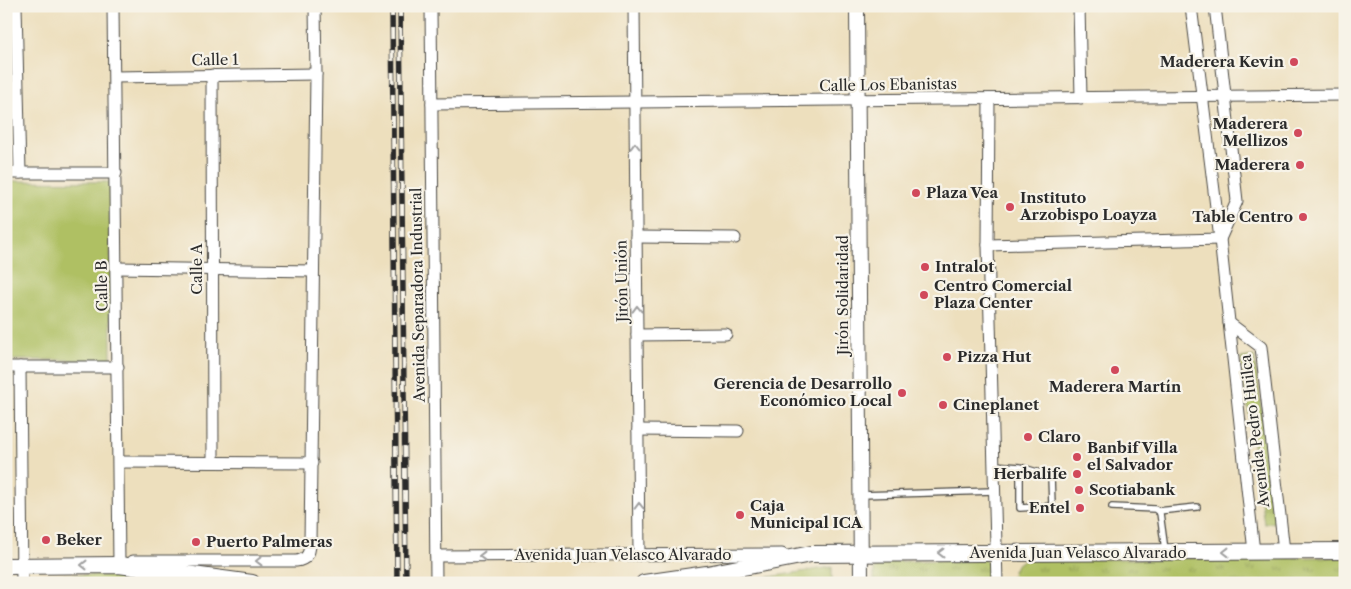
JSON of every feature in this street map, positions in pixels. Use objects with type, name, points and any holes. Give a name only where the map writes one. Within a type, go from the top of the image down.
[{"type":"main road","name":"Avenida Juan Velasco Alvarado","points":[[644,583],[707,574],[811,554],[1345,551]]},
{"type":"main road","points":[[6,566],[119,563],[252,583]]},
{"type":"street","points":[[16,6],[20,173]]},
{"type":"street","name":"Calle B","points":[[113,6],[119,563]]},
{"type":"street","points":[[119,563],[296,562],[307,557],[310,543],[312,463],[315,6]]},
{"type":"street","name":"Avenida Separadora Industrial","points":[[431,6],[436,580]]},
{"type":"street","name":"Jirón Unión","points":[[634,6],[639,555]]},
{"type":"street","name":"Jirón Solidaridad","points":[[857,6],[861,583]]},
{"type":"street","points":[[1079,6],[1081,98]]},
{"type":"street","points":[[1191,6],[1220,240],[1254,552]]},
{"type":"street","points":[[1215,6],[1237,201],[1220,240]]},
{"type":"street","name":"Calle 1","points":[[114,77],[316,74]]},
{"type":"street","name":"Calle A","points":[[212,75],[213,462]]},
{"type":"street","name":"Calle Los Ebanistas","points":[[432,104],[1345,95]]},
{"type":"street","points":[[989,99],[988,245],[997,583]]},
{"type":"street","points":[[6,173],[116,173]]},
{"type":"street","points":[[636,237],[735,238]]},
{"type":"street","points":[[988,245],[1220,240]]},
{"type":"street","points":[[117,268],[313,272]]},
{"type":"street","name":"Avenida Pedro Huilca","points":[[1229,323],[1261,347],[1284,550]]},
{"type":"street","points":[[637,335],[726,334]]},
{"type":"street","points":[[6,367],[118,367]]},
{"type":"street","points":[[20,367],[22,583]]},
{"type":"street","points":[[638,430],[738,431]]},
{"type":"street","points":[[119,462],[312,463]]},
{"type":"street","name":"Avenida Juan Velasco Alvarado","points":[[436,556],[811,554]]},
{"type":"lane","points":[[993,465],[1020,467],[1051,476],[1052,506],[1020,508],[1020,467]]},
{"type":"lane","points":[[861,495],[994,491]]},
{"type":"lane","points":[[1112,507],[1156,509],[1158,511],[1197,507]]},
{"type":"lane","points":[[1158,511],[1160,513],[1166,552]]},
{"type":"green space","points":[[6,181],[110,182],[111,360],[6,360]]},
{"type":"green space","points":[[1254,356],[1277,522],[1264,524],[1241,358]]},
{"type":"green space","points":[[1345,557],[1345,583],[1012,583],[1014,569],[1023,560]]},
{"type":"green space","points":[[982,559],[991,564],[992,583],[874,583],[874,570],[880,562]]},
{"type":"green space","points":[[832,567],[832,583],[731,583]]},
{"type":"green space","points":[[43,575],[120,575],[199,583],[34,583]]},
{"type":"railway","points":[[392,6],[397,583]]},
{"type":"railway","points":[[400,6],[406,583]]},
{"type":"place","name":"Maderera Kevin","points":[[1294,62]]},
{"type":"place","name":"Maderera Mellizos","points":[[1298,133]]},
{"type":"place","name":"Maderera","points":[[1300,165]]},
{"type":"place","name":"Plaza Vea","points":[[916,193]]},
{"type":"place","name":"Instituto Arzobispo Loayza","points":[[1010,207]]},
{"type":"place","name":"Table Centro","points":[[1303,217]]},
{"type":"place","name":"Intralot","points":[[925,267]]},
{"type":"place","name":"Centro Comercial Plaza Center","points":[[924,295]]},
{"type":"place","name":"Pizza Hut","points":[[947,357]]},
{"type":"place","name":"Maderera Martín","points":[[1115,370]]},
{"type":"place","name":"Gerencia de Desarrollo Económico Local","points":[[902,393]]},
{"type":"place","name":"Cineplanet","points":[[943,405]]},
{"type":"place","name":"Claro","points":[[1028,437]]},
{"type":"place","name":"Banbif Villa el Salvador","points":[[1077,457]]},
{"type":"place","name":"Herbalife","points":[[1077,474]]},
{"type":"place","name":"Scotiabank","points":[[1079,490]]},
{"type":"place","name":"Entel","points":[[1080,508]]},
{"type":"place","name":"Caja Municipal ICA","points":[[740,515]]},
{"type":"place","name":"Beker","points":[[46,540]]},
{"type":"place","name":"Puerto Palmeras","points":[[196,542]]}]
